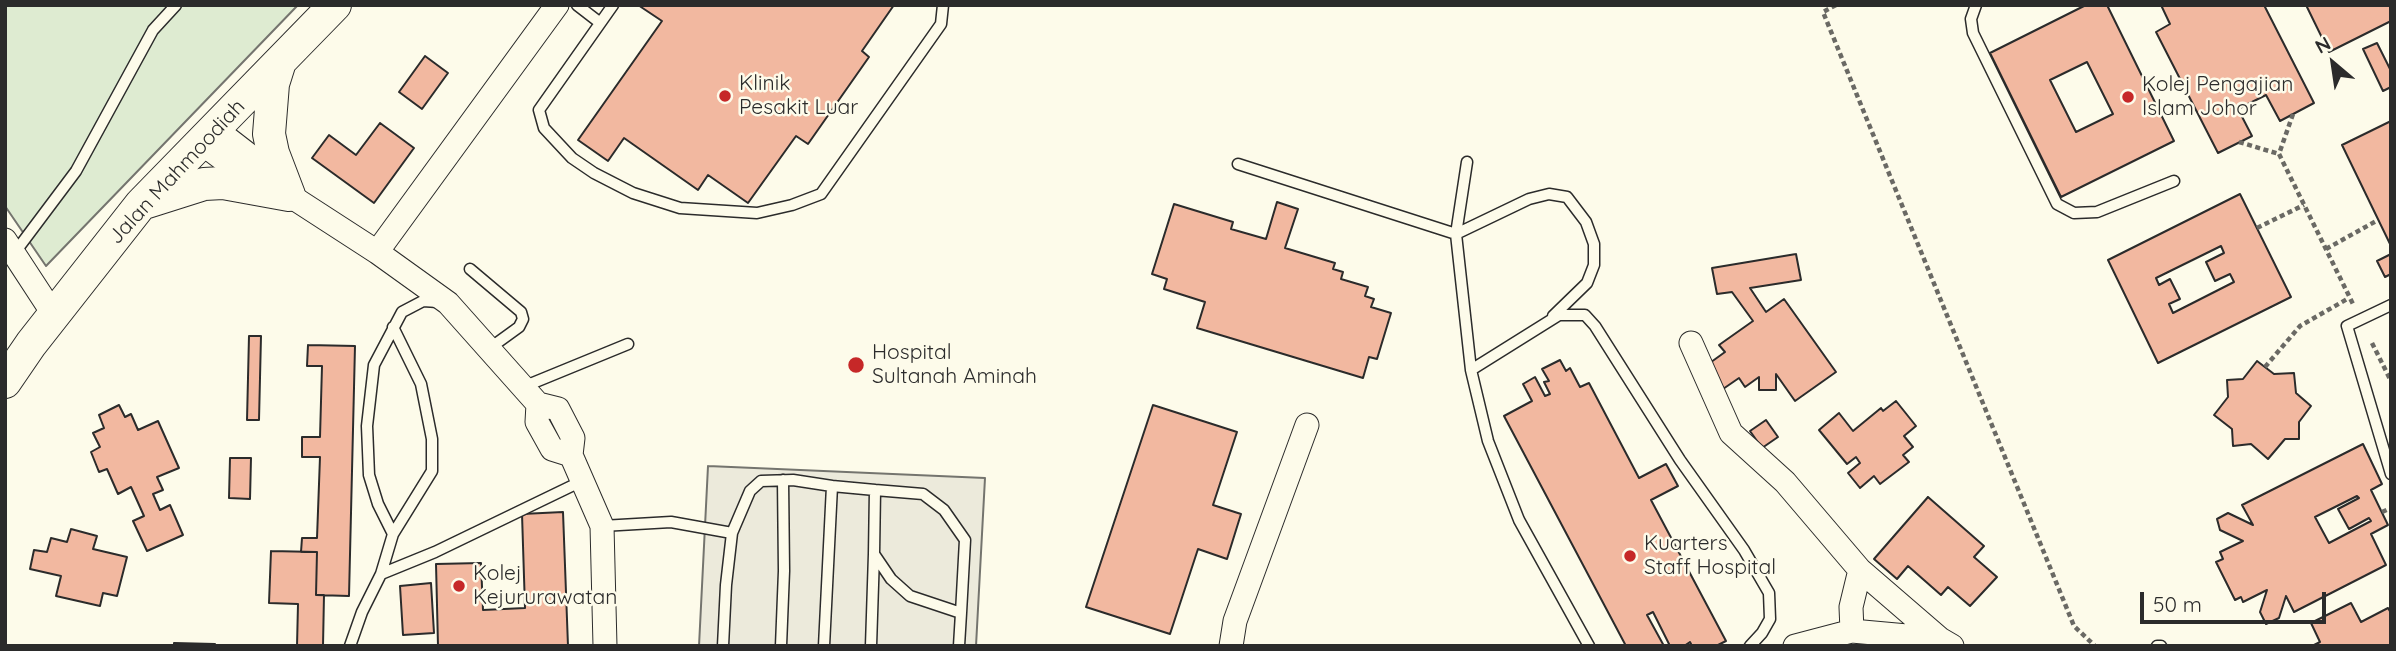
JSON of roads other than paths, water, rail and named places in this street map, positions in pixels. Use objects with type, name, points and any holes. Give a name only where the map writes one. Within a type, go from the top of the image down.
[{"type":"main road","name":"Jalan Mahmoodiah","points":[[5,382],[141,204],[335,5]]},
{"type":"main road","points":[[279,65],[273,84],[269,134],[273,153],[289,195]]},
{"type":"main road","points":[[141,204],[204,184],[223,183],[289,195]]},
{"type":"street","points":[[377,252],[557,5]]},
{"type":"street","points":[[207,135],[255,183],[289,195],[377,252],[448,303],[530,395],[537,422],[552,449],[571,455],[603,526],[605,646]]},
{"type":"street","points":[[9,248],[54,315]]},
{"type":"street","points":[[1691,343],[1731,433],[1784,482],[1860,570],[1946,642]]},
{"type":"street","points":[[1231,646],[1235,621],[1307,425]]},
{"type":"street","points":[[1860,570],[1851,607],[1866,637]]},
{"type":"street","points":[[1795,646],[1866,637],[1946,642]]},
{"type":"lane","points":[[9,248],[76,171],[153,30],[176,5]]},
{"type":"lane","points":[[577,5],[599,22]]},
{"type":"lane","points":[[613,5],[539,110],[544,128],[572,158],[633,193],[680,208],[757,213],[792,205],[821,194],[941,23],[943,5]]},
{"type":"lane","points":[[1976,5],[1971,19],[1973,33],[2057,204],[2074,213],[2097,212],[2174,181]]},
{"type":"lane","points":[[1467,162],[1456,234],[1471,370],[1488,441],[1519,520],[1589,646]]},
{"type":"lane","points":[[1238,164],[1456,234],[1529,199],[1549,194],[1567,197],[1586,222],[1594,244],[1594,265],[1587,283],[1544,324]]},
{"type":"lane","points":[[470,269],[521,312],[523,318],[519,327],[490,348]]},
{"type":"lane","points":[[393,534],[378,504],[369,475],[367,426],[374,365],[402,312],[423,300],[448,303]]},
{"type":"lane","points":[[2391,305],[2347,326],[2391,474]]},
{"type":"lane","points":[[1471,370],[1559,314],[1585,315],[1595,326],[1680,460],[1744,551],[1769,593],[1770,619],[1750,646]]},
{"type":"lane","points":[[349,646],[362,612],[382,574],[393,534],[432,471],[432,439],[421,384],[393,327]]},
{"type":"lane","points":[[530,395],[628,344]]},
{"type":"lane","points":[[781,646],[783,480]]},
{"type":"lane","points":[[723,646],[732,533],[750,491],[761,481],[783,480],[923,494],[944,510],[965,540],[959,646]]},
{"type":"lane","points":[[382,574],[435,552],[582,481]]},
{"type":"lane","points":[[824,646],[832,486]]},
{"type":"lane","points":[[872,646],[875,490]]},
{"type":"lane","points":[[603,526],[671,523],[732,533]]},
{"type":"lane","points":[[874,554],[891,579],[910,596],[961,613]]},
{"type":"place","name":"Klinik Pesakit Luar","points":[[725,96]]},
{"type":"place","name":"Kolej Pengajian Islam Johor","points":[[2128,97]]},
{"type":"place","name":"Hospital Sultanah Aminah","points":[[856,365]]},
{"type":"place","name":"Kuarters Staff Hospital","points":[[1630,556]]},
{"type":"place","name":"Kolej Kejururawatan","points":[[459,586]]}]
